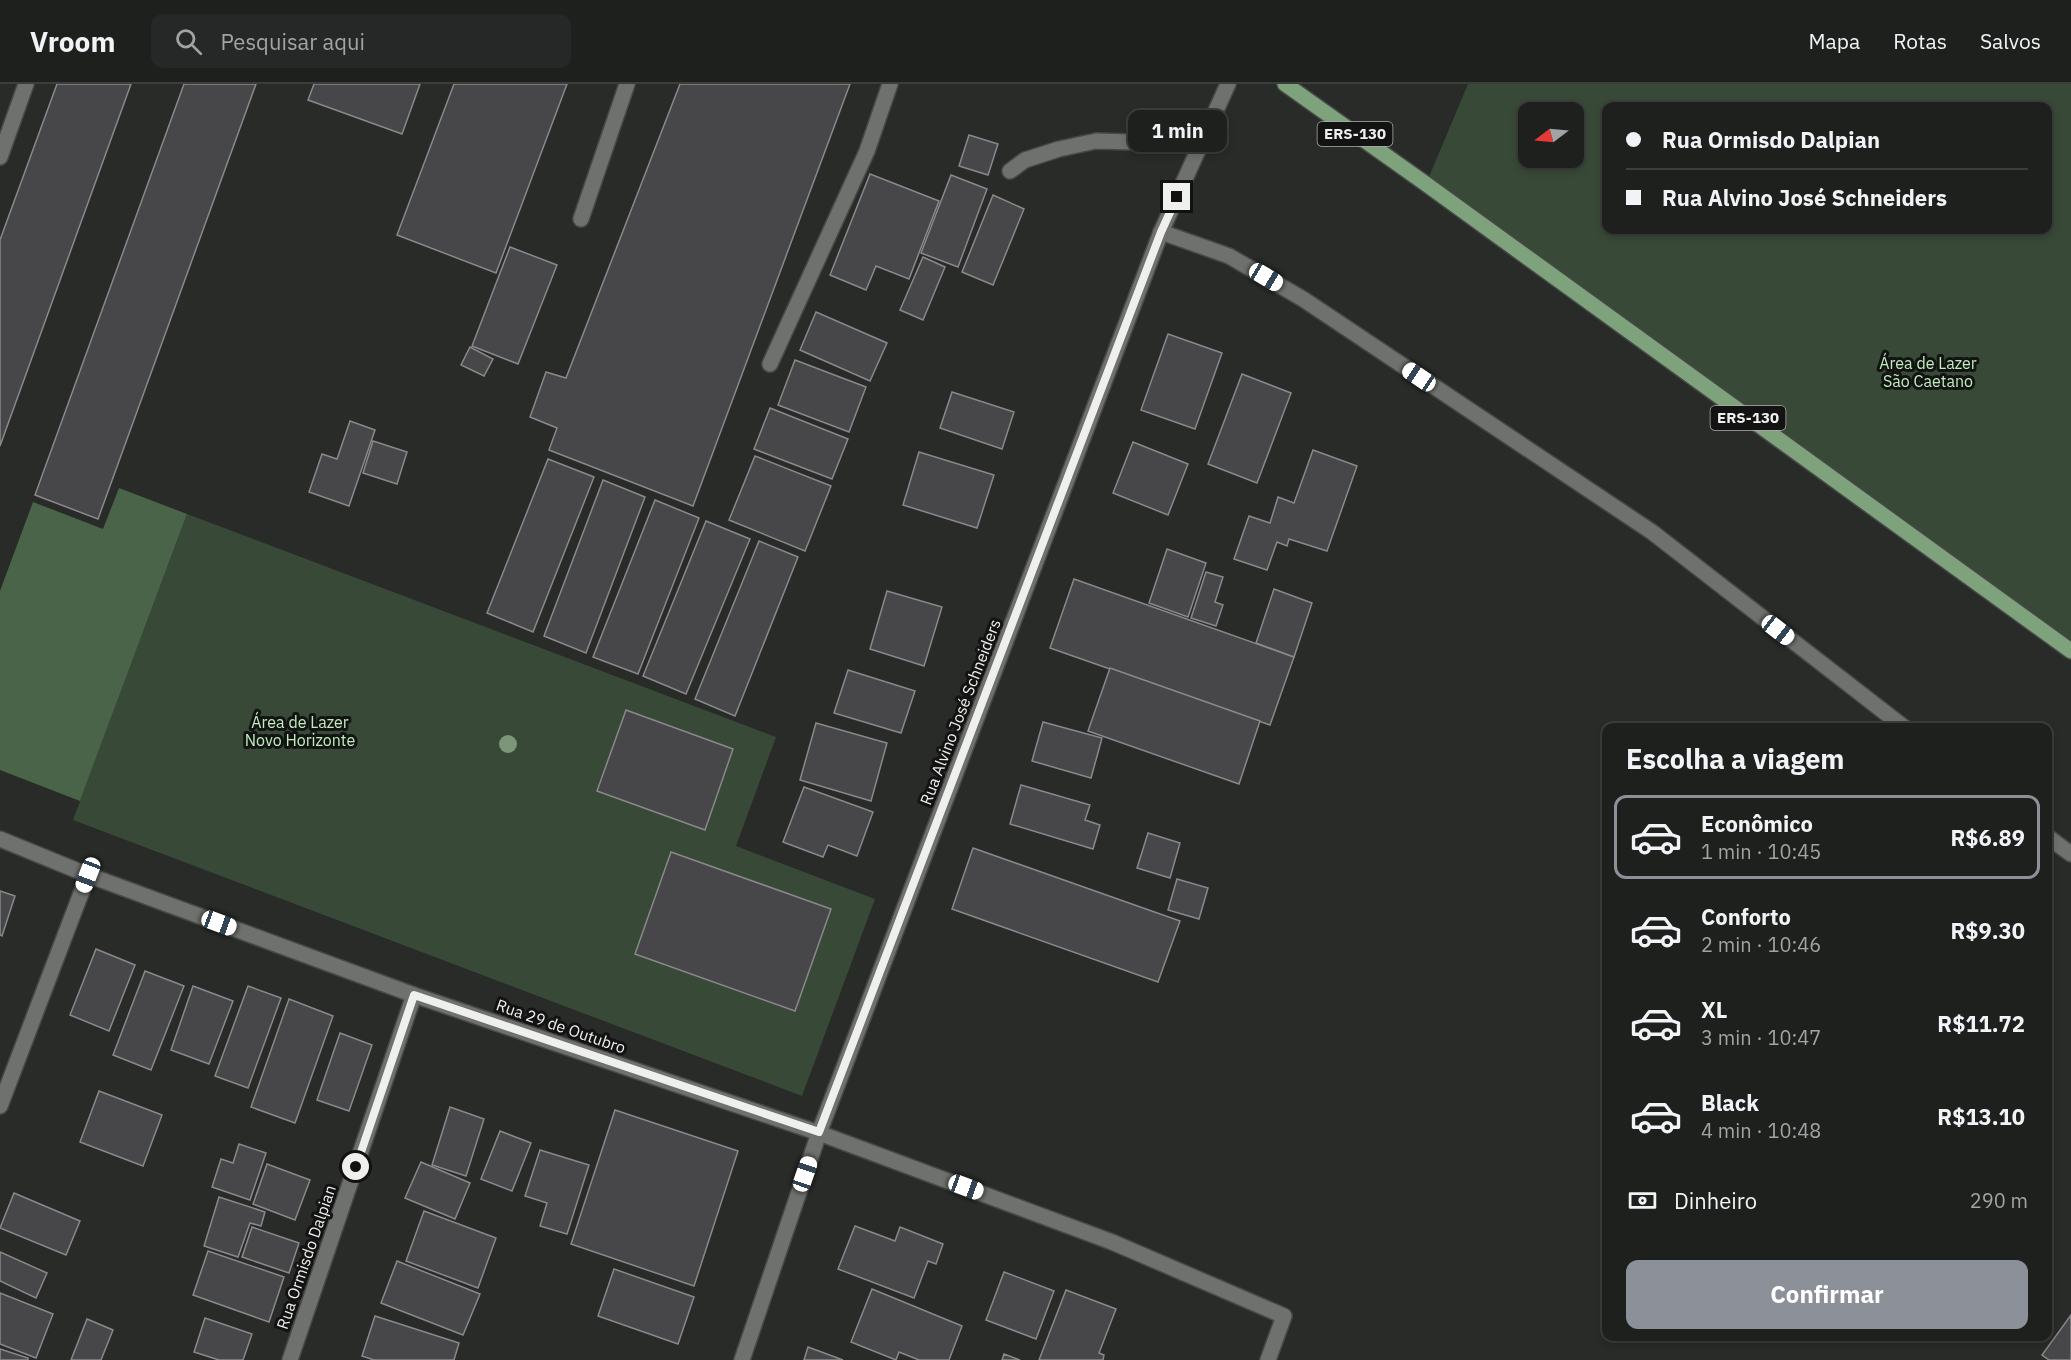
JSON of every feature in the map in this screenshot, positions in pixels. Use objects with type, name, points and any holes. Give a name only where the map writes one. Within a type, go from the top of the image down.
[{"type":"main road","name":"ERS-130","points":[[1285,84],[2071,651]]},
{"type":"street","points":[[0,157],[27,84]]},
{"type":"street","points":[[581,219],[627,84]]},
{"type":"street","points":[[770,364],[867,152],[890,84]]},
{"type":"street","name":"Rua Alvino José Schneiders","points":[[742,1360],[819,1132],[1161,232],[1228,84]]},
{"type":"street","points":[[1011,171],[1025,160],[1059,149],[1096,141],[1200,144]]},
{"type":"street","points":[[1161,232],[1229,255],[1303,299],[1652,532],[1899,723]]},
{"type":"street","name":"Rua 29 de Outubro","points":[[0,839],[88,875],[414,995],[819,1132],[1112,1242],[1284,1316],[1268,1360]]},
{"type":"street","points":[[2052,840],[2071,854]]},
{"type":"street","points":[[0,1106],[88,875]]},
{"type":"street","name":"Rua Ormisdo Dalpian","points":[[290,1360],[414,995]]},
{"type":"green space","name":"Área de Lazer São Caetano","points":[[1468,84],[2071,84],[2071,651],[1426,184]]},
{"type":"green space","points":[[119,488],[187,514],[80,801],[0,770],[0,591],[33,502],[103,529]]},
{"type":"green space","name":"Área de Lazer Novo Horizonte","points":[[187,514],[776,737],[736,846],[875,899],[802,1096],[73,820]]},
{"type":"building","points":[[57,84],[131,84],[0,446],[0,240]]},
{"type":"building","points":[[184,84],[256,84],[98,519],[35,495]]},
{"type":"building","points":[[314,84],[420,84],[402,134],[308,100]]},
{"type":"building","points":[[454,84],[567,84],[496,273],[397,235]]},
{"type":"building","points":[[680,84],[850,84],[693,506],[549,450],[557,428],[530,417],[546,372],[566,378]]},
{"type":"building","points":[[969,135],[998,144],[988,175],[959,166]]},
{"type":"building","points":[[870,174],[939,201],[909,279],[876,266],[866,290],[830,275]]},
{"type":"building","points":[[951,175],[987,189],[958,267],[921,253]]},
{"type":"building","points":[[993,195],[1024,209],[993,285],[962,272]]},
{"type":"building","points":[[510,247],[557,265],[518,364],[472,346]]},
{"type":"building","points":[[923,257],[945,267],[923,320],[900,310]]},
{"type":"building","points":[[816,312],[887,343],[870,381],[800,350]]},
{"type":"building","points":[[1168,334],[1222,353],[1195,429],[1141,410]]},
{"type":"building","points":[[470,347],[493,359],[484,376],[461,365]]},
{"type":"building","points":[[795,360],[866,387],[849,432],[778,405]]},
{"type":"building","points":[[1242,374],[1291,393],[1257,483],[1208,464]]},
{"type":"building","points":[[952,392],[1014,412],[1002,449],[940,428]]},
{"type":"building","points":[[770,408],[848,439],[832,479],[754,449]]},
{"type":"building","points":[[350,421],[375,430],[349,506],[309,492],[322,454],[337,459]]},
{"type":"building","points":[[373,441],[407,452],[397,484],[363,473]]},
{"type":"building","points":[[1133,442],[1188,464],[1168,515],[1113,493]]},
{"type":"building","points":[[1313,450],[1357,466],[1327,551],[1289,539],[1287,546],[1277,542],[1267,570],[1234,559],[1249,516],[1270,523],[1278,497],[1294,503]]},
{"type":"building","points":[[919,452],[994,475],[977,528],[903,505]]},
{"type":"building","points":[[755,456],[831,486],[805,551],[729,520]]},
{"type":"building","points":[[548,459],[594,477],[533,632],[487,613]]},
{"type":"building","points":[[603,480],[645,497],[586,653],[544,636]]},
{"type":"building","points":[[655,500],[699,518],[638,674],[593,657]]},
{"type":"building","points":[[706,521],[750,539],[686,694],[643,676]]},
{"type":"building","points":[[759,541],[798,557],[735,716],[695,699]]},
{"type":"building","points":[[1167,549],[1206,563],[1188,617],[1149,603]]},
{"type":"building","points":[[1206,572],[1223,577],[1215,602],[1223,605],[1216,626],[1191,618]]},
{"type":"building","points":[[1074,579],[1294,657],[1270,725],[1050,648]]},
{"type":"building","points":[[1274,589],[1312,603],[1294,657],[1256,643]]},
{"type":"building","points":[[887,591],[942,607],[924,666],[870,649]]},
{"type":"building","points":[[1110,668],[1260,721],[1239,784],[1088,731]]},
{"type":"building","points":[[848,670],[915,691],[901,733],[834,713]]},
{"type":"building","points":[[626,710],[733,749],[705,830],[597,791]]},
{"type":"building","points":[[1043,722],[1102,738],[1091,778],[1032,761]]},
{"type":"building","points":[[816,723],[887,743],[871,801],[800,780]]},
{"type":"building","points":[[1021,785],[1090,805],[1085,820],[1100,825],[1093,849],[1010,824]]},
{"type":"building","points":[[804,787],[873,812],[857,856],[828,845],[823,857],[783,842]]},
{"type":"building","points":[[1148,833],[1180,843],[1170,878],[1137,868]]},
{"type":"building","points":[[973,848],[1180,921],[1158,982],[952,909]]},
{"type":"building","points":[[671,852],[831,909],[795,1011],[635,954]]},
{"type":"building","points":[[1177,879],[1208,888],[1199,919],[1168,910]]},
{"type":"building","points":[[0,891],[15,896],[2,936],[0,935]]},
{"type":"building","points":[[96,949],[135,965],[109,1031],[70,1015]]},
{"type":"building","points":[[145,971],[184,986],[151,1070],[113,1055]]},
{"type":"building","points":[[193,986],[233,1001],[209,1064],[171,1050]]},
{"type":"building","points":[[248,986],[281,998],[248,1088],[215,1076]]},
{"type":"building","points":[[289,999],[333,1016],[295,1123],[251,1107]]},
{"type":"building","points":[[340,1033],[372,1045],[349,1111],[317,1100]]},
{"type":"building","points":[[99,1091],[162,1115],[143,1166],[80,1142]]},
{"type":"building","points":[[450,1107],[484,1119],[466,1176],[432,1165]]},
{"type":"building","points":[[615,1110],[738,1151],[694,1286],[571,1244]]},
{"type":"building","points":[[500,1131],[531,1143],[512,1191],[481,1179]]},
{"type":"building","points":[[239,1144],[266,1153],[250,1200],[212,1187],[221,1159],[233,1163]]},
{"type":"building","points":[[540,1150],[589,1165],[567,1234],[540,1226],[547,1203],[525,1196]]},
{"type":"building","points":[[421,1162],[470,1183],[455,1219],[405,1198]]},
{"type":"building","points":[[267,1164],[310,1180],[295,1220],[253,1204]]},
{"type":"building","points":[[14,1193],[80,1221],[66,1255],[0,1228]]},
{"type":"building","points":[[219,1197],[265,1212],[261,1226],[250,1223],[238,1257],[204,1246]]},
{"type":"building","points":[[424,1211],[496,1238],[478,1288],[406,1261]]},
{"type":"building","points":[[855,1226],[895,1241],[900,1227],[943,1244],[936,1264],[928,1261],[914,1298],[838,1269]]},
{"type":"building","points":[[252,1227],[299,1243],[289,1273],[242,1257]]},
{"type":"building","points":[[208,1251],[284,1277],[269,1322],[193,1295]]},
{"type":"building","points":[[0,1252],[47,1273],[36,1298],[0,1281]]},
{"type":"building","points":[[397,1261],[480,1294],[463,1335],[381,1303]]},
{"type":"building","points":[[614,1269],[694,1297],[678,1344],[598,1316]]},
{"type":"building","points":[[1004,1272],[1054,1291],[1036,1339],[986,1320]]},
{"type":"building","points":[[872,1289],[962,1326],[949,1360],[919,1360],[899,1352],[896,1360],[851,1342]]},
{"type":"building","points":[[1066,1290],[1116,1309],[1099,1353],[1104,1355],[1103,1360],[1039,1360]]},
{"type":"building","points":[[0,1293],[53,1314],[36,1358],[0,1344]]},
{"type":"building","points":[[2071,1315],[2071,1360],[2049,1360],[2042,1355]]},
{"type":"building","points":[[375,1316],[459,1343],[454,1360],[374,1360],[362,1356]]},
{"type":"building","points":[[205,1318],[252,1334],[243,1360],[219,1360],[194,1352]]},
{"type":"building","points":[[87,1319],[113,1330],[101,1360],[71,1360]]},
{"type":"building","points":[[808,1347],[843,1360],[804,1360]]},
{"type":"building","points":[[0,1349],[28,1358],[28,1360],[0,1360]]},
{"type":"building","points":[[1004,1354],[1020,1360],[1002,1360]]},
{"type":"route","points":[[356,1167],[414,995],[819,1132],[1161,232],[1177,197]]}]
